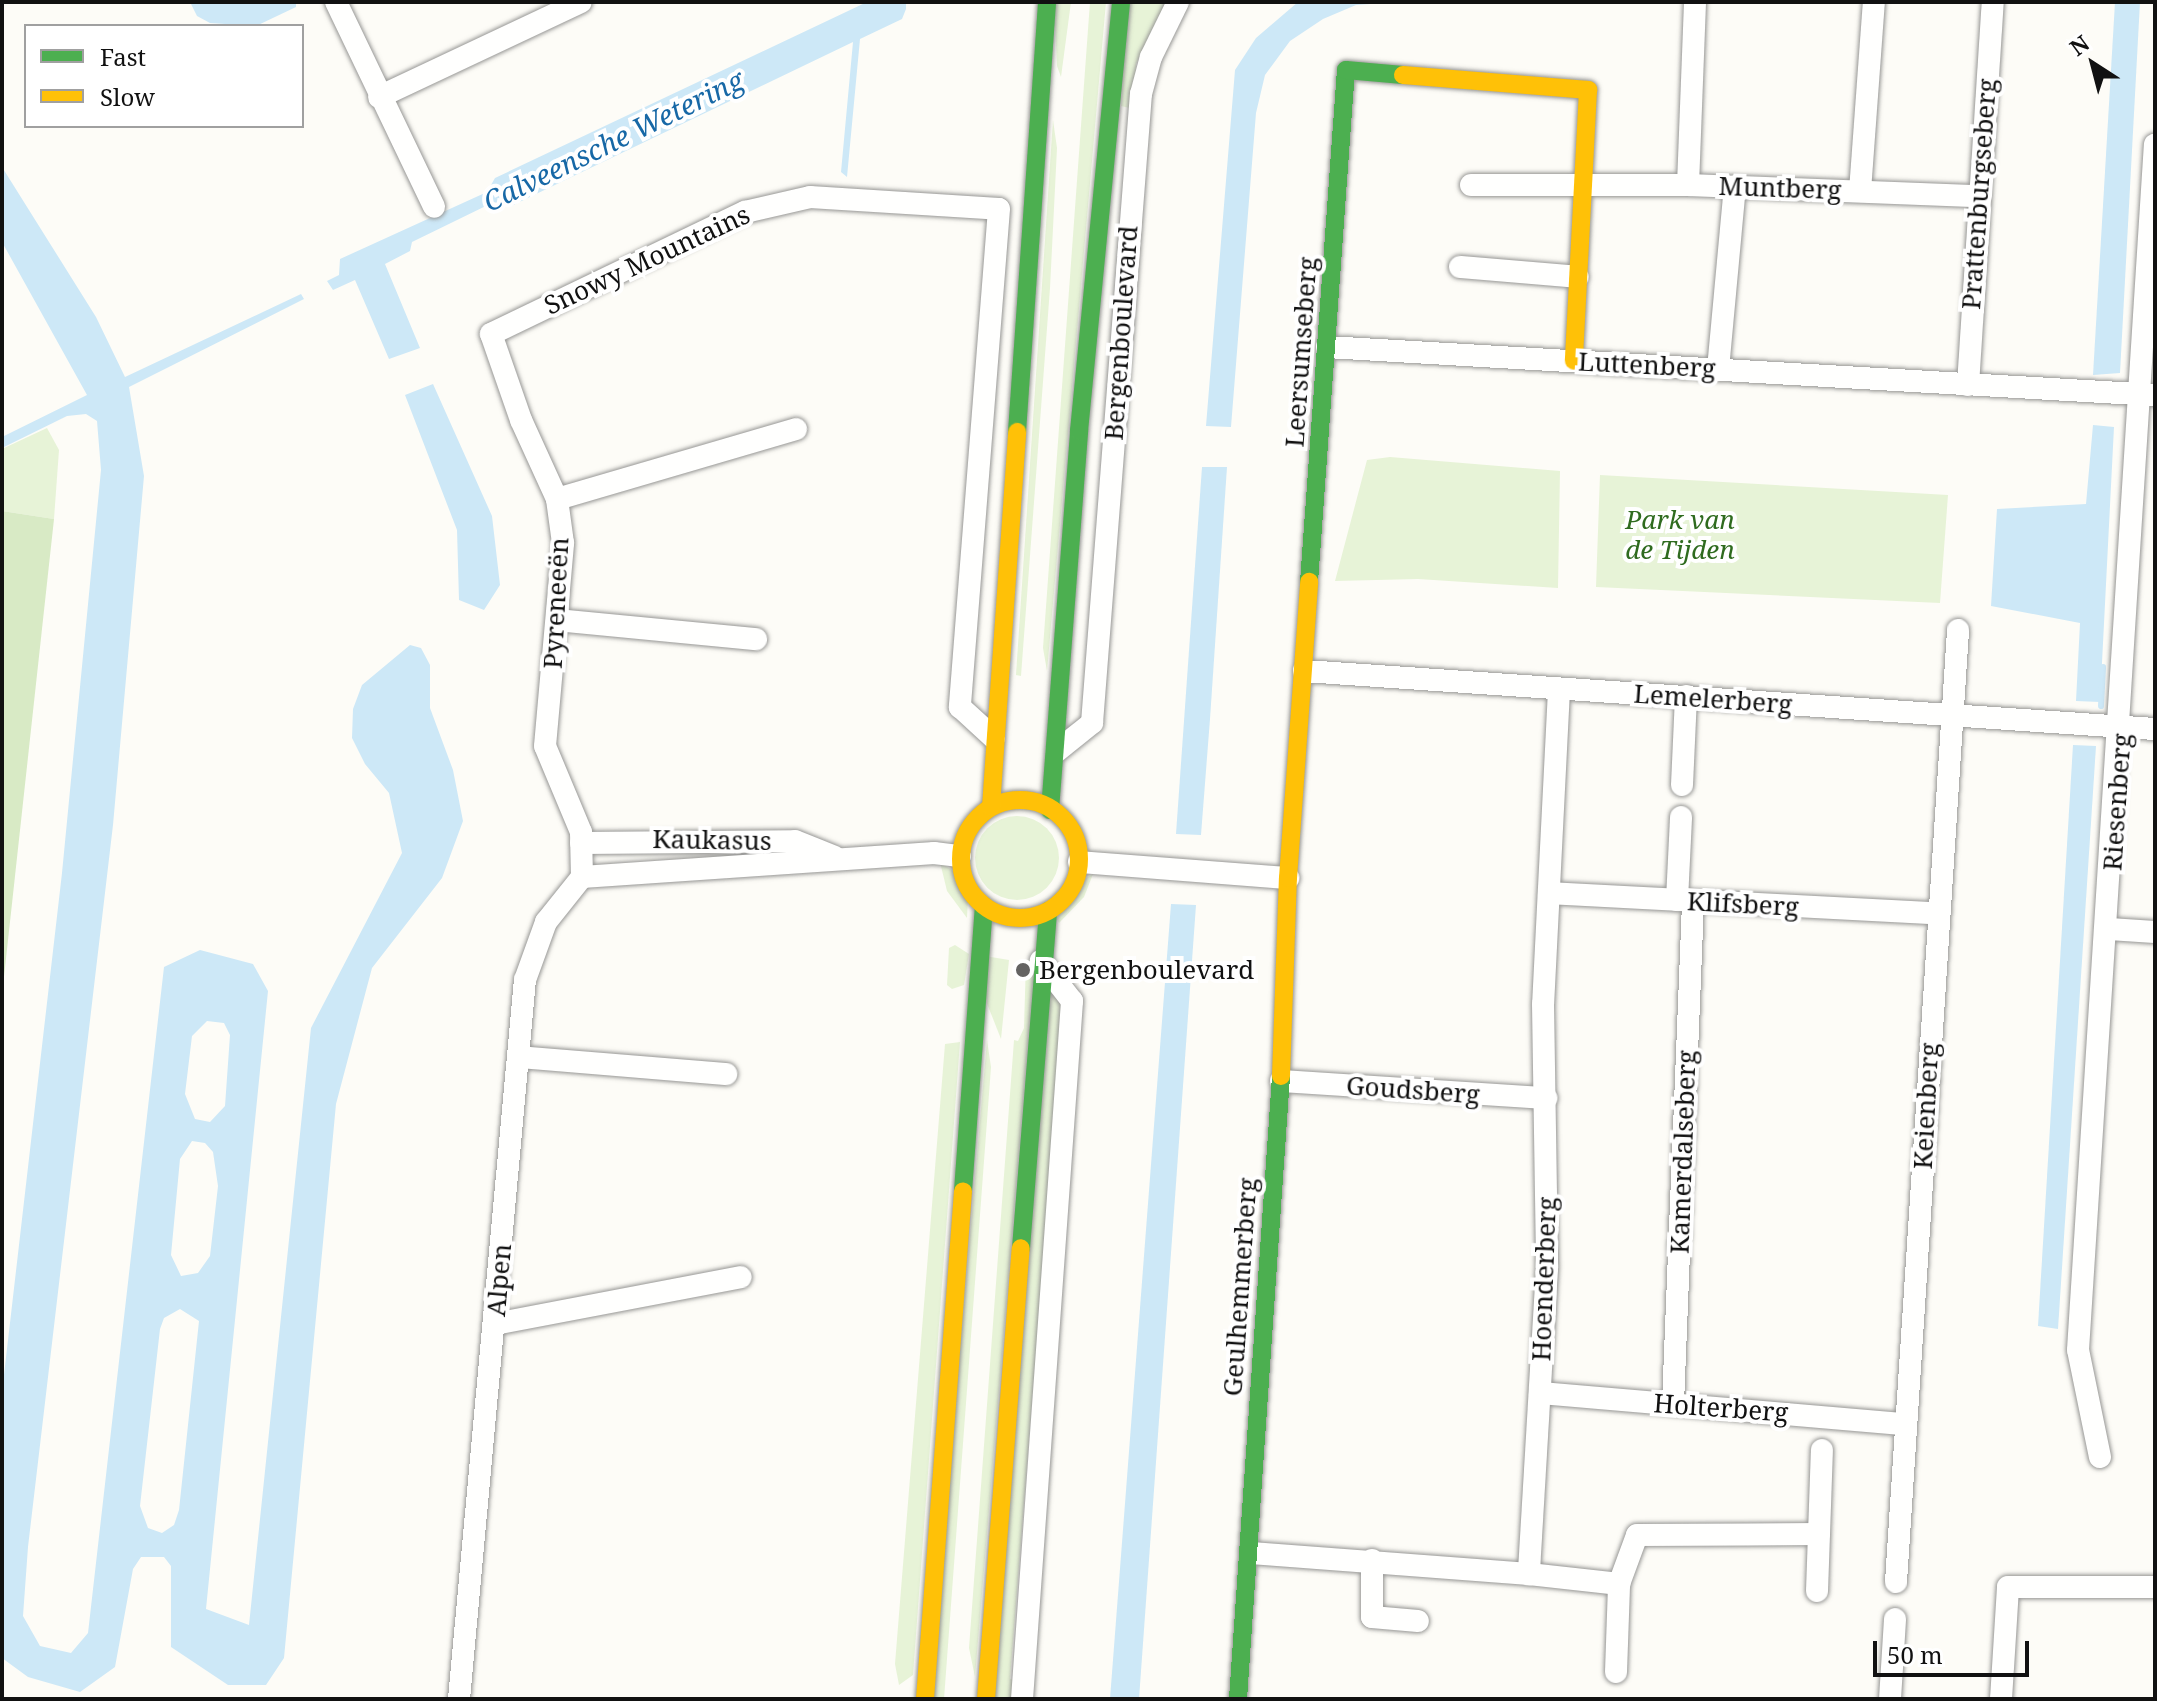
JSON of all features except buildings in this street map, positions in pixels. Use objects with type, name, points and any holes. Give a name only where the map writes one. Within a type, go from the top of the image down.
[{"type":"main road","points":[[991,807],[1047,2]]},
{"type":"main road","name":"Bergenboulevard","points":[[1050,810],[1057,751],[1079,431],[1121,2]]},
{"type":"main road","name":"Leersumseberg","points":[[1288,878],[1346,70],[1588,90],[1584,184]]},
{"type":"main road","points":[[1574,361],[1584,184]]},
{"type":"main road","points":[[1020,799],[1050,810],[1074,835],[1079,862],[1075,882],[1048,911],[1021,918],[984,906],[970,892],[960,856],[966,834],[991,807],[1020,799]]},
{"type":"main road","name":"Geulhemmerberg","points":[[1238,1699],[1251,1553],[1262,1318],[1281,1081],[1288,878]]},
{"type":"main road","points":[[925,1699],[984,906]]},
{"type":"main road","points":[[986,1699],[1041,960],[1048,911]]},
{"type":"street","points":[[336,2],[434,207]]},
{"type":"street","points":[[379,97],[581,2]]},
{"type":"street","name":"Bergenboulevard","points":[[1057,751],[1092,723],[1141,94],[1151,57],[1178,2]]},
{"type":"street","points":[[1688,185],[1695,2]]},
{"type":"street","points":[[1860,191],[1874,2]]},
{"type":"street","name":"Prattenburgseberg","points":[[1968,385],[1977,196],[1993,2]]},
{"type":"street","name":"Riesenberg","points":[[2100,1457],[2078,1350],[2148,394],[2155,144]]},
{"type":"street","name":"Muntberg","points":[[1471,185],[1688,185],[1977,196]]},
{"type":"street","points":[[1718,369],[1735,187]]},
{"type":"street","name":"Snowy Mountains","points":[[491,334],[745,212],[778,202],[856,197],[999,209],[960,707],[994,738]]},
{"type":"street","points":[[1460,267],[1578,277]]},
{"type":"street","name":"Pyreneeën","points":[[491,334],[521,420],[557,499],[563,543],[545,746],[581,843],[582,877]]},
{"type":"street","name":"Luttenberg","points":[[1327,347],[2148,394]]},
{"type":"street","points":[[557,499],[796,429]]},
{"type":"street","points":[[557,620],[756,639]]},
{"type":"street","name":"Keienberg","points":[[1896,1582],[1903,1424],[1914,1321],[1937,913],[1958,630]]},
{"type":"street","name":"Lemelerberg","points":[[1304,671],[1686,696],[1952,718],[2155,729]]},
{"type":"street","name":"Hoenderberg","points":[[1529,1574],[1547,1253],[1549,893],[1559,690]]},
{"type":"street","points":[[1682,785],[1686,696]]},
{"type":"street","name":"Kamerdalseberg","points":[[1673,1403],[1685,901],[1681,817]]},
{"type":"street","name":"Kaukasus","points":[[581,843],[795,841],[839,860]]},
{"type":"street","name":"Kaukasus","points":[[582,877],[934,853],[960,856]]},
{"type":"street","points":[[1079,862],[1288,878]]},
{"type":"street","name":"Alpen","points":[[459,1699],[525,980],[546,922],[582,877]]},
{"type":"street","name":"Klifsberg","points":[[1549,893],[1937,913]]},
{"type":"street","points":[[2109,929],[2155,932]]},
{"type":"street","points":[[1022,1699],[1072,1001],[1041,960]]},
{"type":"street","points":[[519,1057],[726,1074]]},
{"type":"street","name":"Goudsberg","points":[[1281,1081],[1546,1098]]},
{"type":"street","points":[[495,1324],[741,1277]]},
{"type":"street","name":"Holterberg","points":[[1540,1393],[1903,1424]]},
{"type":"street","points":[[1817,1591],[1822,1450]]},
{"type":"street","points":[[1616,1672],[1619,1584],[1637,1535],[1819,1534]]},
{"type":"street","points":[[1251,1553],[1372,1560],[1619,1584]]},
{"type":"street","points":[[1372,1560],[1372,1617],[1418,1621]]},
{"type":"street","points":[[2001,1699],[2008,1587],[2155,1587]]},
{"type":"street","points":[[1890,1699],[1895,1619]]},
{"type":"green space","points":[[1054,2],[1071,2],[1061,77],[1057,66]]},
{"type":"green space","points":[[1090,2],[1106,2],[1047,671],[1043,648]]},
{"type":"green space","points":[[1128,2],[1171,2],[1164,17],[1159,15],[1136,64],[1134,109],[1121,106]]},
{"type":"green space","points":[[1053,120],[1057,148],[1050,288],[1021,676],[1016,675]]},
{"type":"green space","points":[[47,428],[59,450],[54,519],[2,511],[2,449]]},
{"type":"green space","name":"Park van de Tijden","points":[[1390,457],[1560,471],[1558,588],[1418,579],[1335,581],[1367,460]]},
{"type":"green space","name":"Park van de Tijden","points":[[1600,475],[1948,495],[1940,603],[1596,587]]},
{"type":"green space","points":[[2,511],[54,519],[2,995]]},
{"type":"green space","points":[[1017,816],[1033,819],[1047,828],[1056,842],[1059,858],[1056,874],[1047,888],[1033,897],[1017,900],[1001,897],[987,888],[978,874],[975,858],[978,842],[987,828],[1001,819]]},
{"type":"green space","points":[[940,862],[956,873],[968,897],[967,918],[947,891]]},
{"type":"green space","points":[[1093,874],[1084,897],[1059,923],[1053,912],[1074,885]]},
{"type":"green space","points":[[955,945],[969,954],[964,985],[952,989],[947,985],[949,948]]},
{"type":"green space","points":[[985,956],[1009,960],[1001,1039],[986,1001]]},
{"type":"green space","points":[[1035,959],[975,1677],[969,1648],[1014,1040],[1018,1041],[1024,1028],[1026,960]]},
{"type":"green space","points":[[1045,983],[1064,1002],[1010,1679],[1016,1680],[1014,1699],[991,1699]]},
{"type":"green space","points":[[987,1040],[991,1067],[944,1699],[930,1699]]},
{"type":"green space","points":[[960,1042],[913,1675],[899,1685],[895,1664],[945,1044]]},
{"type":"water","points":[[190,2],[296,2],[296,7],[260,24],[210,23],[197,16]]},
{"type":"water","name":"Calveensche Wetering","points":[[867,2],[906,2],[906,9],[902,19],[860,39],[847,177],[841,172],[853,42],[509,207],[494,202],[412,242],[410,251],[385,264],[420,348],[389,359],[355,280],[333,290],[327,281],[339,275],[340,259],[487,192],[495,178]]},
{"type":"water","points":[[1298,2],[1399,2],[1356,5],[1323,19],[1290,41],[1265,75],[1256,113],[1231,427],[1206,426],[1235,70],[1256,38]]},
{"type":"water","points":[[2115,2],[2140,2],[2120,373],[2093,375]]},
{"type":"water","points":[[2,167],[96,317],[125,377],[301,294],[304,299],[129,387],[144,476],[113,825],[28,1547],[23,1616],[40,1646],[71,1653],[88,1633],[164,967],[200,950],[253,964],[268,991],[206,1609],[249,1625],[311,1028],[402,853],[389,793],[365,764],[352,738],[353,709],[362,685],[410,645],[421,648],[430,665],[430,708],[453,770],[463,821],[442,878],[372,968],[336,1104],[284,1658],[266,1685],[228,1685],[171,1647],[171,1566],[164,1557],[141,1557],[133,1569],[115,1667],[80,1692],[28,1677],[2,1658],[2,1392],[62,873],[101,470],[97,421],[86,414],[67,416],[2,448],[2,437],[87,395],[2,242]],"holes":[[[207,1021],[224,1023],[230,1035],[225,1106],[210,1122],[195,1119],[185,1094],[192,1036]],[[192,1141],[205,1143],[213,1152],[218,1186],[210,1256],[198,1273],[181,1276],[171,1255],[180,1159]],[[180,1309],[199,1321],[179,1510],[174,1525],[162,1533],[148,1528],[140,1506],[160,1329],[164,1318]]]},
{"type":"water","points":[[433,384],[492,516],[500,585],[484,610],[459,600],[457,530],[405,395]]},
{"type":"water","points":[[2093,425],[2114,427],[2100,702],[2076,701],[2080,623],[1991,606],[1997,509],[2086,504]]},
{"type":"water","points":[[1202,467],[1227,467],[1201,835],[1176,834]]},
{"type":"water","points":[[2073,745],[2096,746],[2058,1329],[2038,1326]]},
{"type":"water","points":[[1171,904],[1196,905],[1139,1699],[1110,1699]]},
{"type":"waterway","points":[[2101,706],[2103,667]]},
{"type":"traffic: fast","points":[[1017,432],[1047,2]]},
{"type":"traffic: fast","points":[[1050,810],[1079,431],[1121,2]]},
{"type":"traffic: fast","points":[[1309,582],[1346,70],[1403,75]]},
{"type":"traffic: fast","points":[[963,1191],[984,906]]},
{"type":"traffic: fast","points":[[1021,1248],[1048,911]]},
{"type":"traffic: fast","points":[[1238,1699],[1281,1076]]},
{"type":"traffic: slow","points":[[1403,75],[1588,90],[1574,361]]},
{"type":"traffic: slow","points":[[991,807],[1017,432]]},
{"type":"traffic: slow","points":[[1281,1076],[1288,878],[1309,582]]},
{"type":"traffic: slow","points":[[1020,800],[1043,805],[1062,817],[1074,836],[1079,859],[1074,882],[1062,901],[1043,913],[1020,918],[997,913],[978,901],[966,882],[961,859],[966,836],[978,817],[997,805],[1020,800]]},
{"type":"traffic: slow","points":[[925,1699],[963,1191]]},
{"type":"traffic: slow","points":[[986,1699],[1021,1248]]},
{"type":"place","name":"Bergenboulevard","points":[[1023,970]]}]
